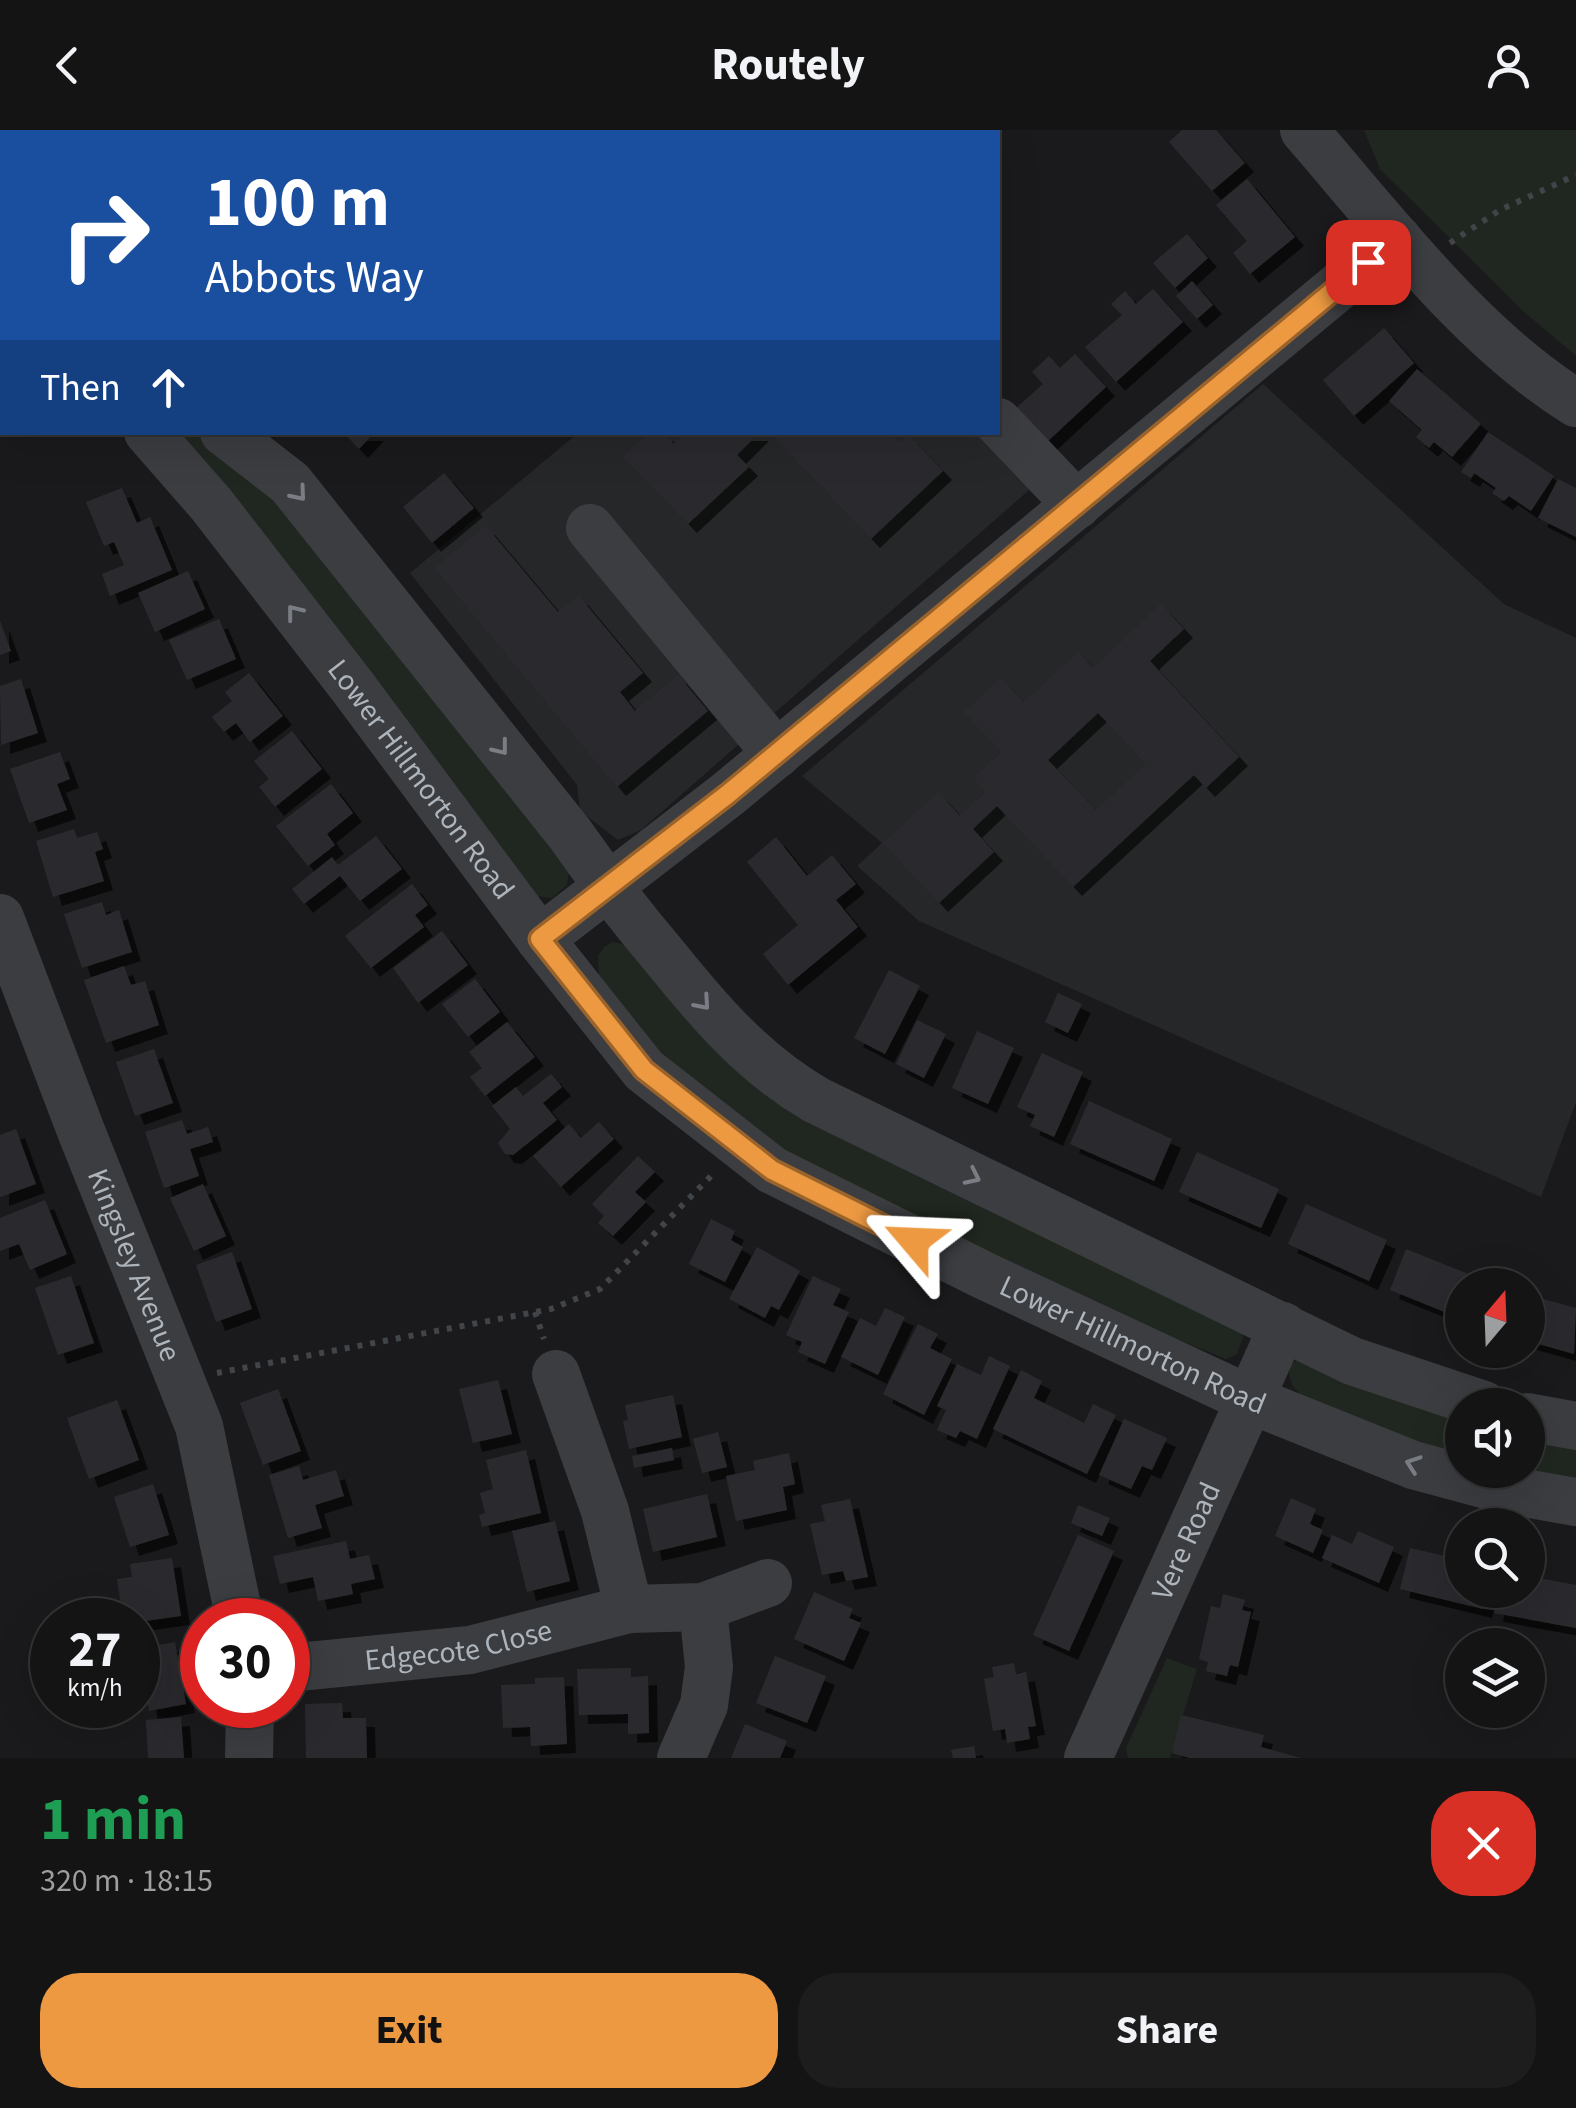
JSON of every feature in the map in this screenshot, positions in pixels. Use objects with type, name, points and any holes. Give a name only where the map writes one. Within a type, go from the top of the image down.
[{"type":"street","points":[[1304,130],[1409,250],[1536,378],[1576,403]]},
{"type":"street","points":[[540,939],[785,748],[1077,505],[1409,250]]},
{"type":"street","points":[[1000,424],[1077,505]]},
{"type":"street","name":"Lower Hillmorton Road","points":[[151,435],[211,504],[540,939],[644,1070],[772,1170],[985,1276],[1251,1400],[1414,1465],[1502,1489],[1576,1502]]},
{"type":"street","points":[[228,435],[290,483],[570,834],[606,887],[706,1008],[778,1078],[851,1118],[1352,1361],[1445,1392]]},
{"type":"street","points":[[590,528],[785,748]]},
{"type":"street","name":"Kingsley Avenue","points":[[0,918],[199,1426],[235,1598]]},
{"type":"street","name":"Vere Road","points":[[1088,1758],[1283,1326]]},
{"type":"street","points":[[556,1374],[605,1511],[629,1609]]},
{"type":"street","points":[[1545,1420],[1576,1426]]},
{"type":"street","name":"Edgecote Close","points":[[310,1666],[470,1650],[629,1609],[704,1606],[768,1583]]},
{"type":"street","points":[[681,1758],[704,1706],[709,1667],[704,1606]]},
{"type":"street","points":[[248,1758],[249,1728]]},
{"type":"path","points":[[1409,250],[1576,175]]},
{"type":"path","points":[[181,1380],[551,1309],[600,1289],[741,1146]]},
{"type":"shaded area","points":[[1364,130],[1576,130],[1576,356],[1522,310],[1380,169]]},
{"type":"shaded area","points":[[1263,384],[1504,604],[1576,638],[1576,1102],[1541,1197],[919,921],[857,866],[882,843],[802,776]]},
{"type":"shaded area","points":[[1000,434],[1044,477],[641,830],[618,840],[580,811],[577,785],[410,573],[576,435]]},
{"type":"shaded area","points":[[174,435],[200,435],[222,448],[297,516],[570,865],[567,885],[552,898],[529,895]]},
{"type":"shaded area","points":[[613,942],[631,946],[693,1020],[1241,1320],[1243,1337],[1237,1354],[1226,1359],[1169,1336],[810,1170],[664,1057],[599,980],[598,956]]},
{"type":"shaded area","points":[[1299,1358],[1445,1409],[1445,1452],[1305,1400],[1292,1385],[1288,1368]]},
{"type":"shaded area","points":[[1545,1439],[1576,1445],[1576,1486],[1545,1476]]},
{"type":"shaded area","points":[[1167,1658],[1197,1669],[1170,1758],[1128,1758],[1126,1748]]},
{"type":"building","points":[[1182,130],[1216,130],[1245,163],[1212,191],[1169,142]]},
{"type":"building","points":[[1247,179],[1295,237],[1250,274],[1233,253],[1247,241],[1216,205]]},
{"type":"building","points":[[1187,234],[1208,258],[1175,288],[1153,263]]},
{"type":"building","points":[[1192,281],[1213,305],[1197,319],[1176,296]]},
{"type":"building","points":[[1153,289],[1183,322],[1116,382],[1085,347],[1122,315],[1111,304],[1125,291],[1136,304]]},
{"type":"building","points":[[1384,328],[1414,363],[1354,416],[1323,380]]},
{"type":"building","points":[[1075,354],[1106,387],[1047,442],[1016,408],[1043,384],[1032,372],[1049,356],[1060,368]]},
{"type":"building","points":[[1417,369],[1481,424],[1452,457],[1434,442],[1429,448],[1416,437],[1422,430],[1389,401]]},
{"type":"building","points":[[1488,432],[1554,476],[1531,511],[1509,496],[1504,501],[1492,493],[1496,488],[1474,473],[1471,478],[1461,472]]},
{"type":"building","points":[[346,435],[372,435],[359,449]]},
{"type":"building","points":[[646,435],[666,435],[674,444],[683,435],[757,435],[737,455],[749,467],[688,524],[623,457]]},
{"type":"building","points":[[773,435],[893,435],[899,442],[909,435],[943,471],[871,539]]},
{"type":"building","points":[[444,473],[474,508],[432,543],[403,507]]},
{"type":"building","points":[[1558,479],[1576,488],[1576,537],[1538,518]]},
{"type":"building","points":[[122,488],[137,523],[150,517],[172,570],[110,596],[102,574],[124,565],[114,542],[104,546],[86,502]]},
{"type":"building","points":[[486,526],[558,612],[579,596],[643,673],[620,692],[635,711],[678,675],[708,711],[617,787],[435,568]]},
{"type":"building","points":[[188,571],[205,609],[155,632],[138,593]]},
{"type":"building","points":[[1161,604],[1184,629],[1150,661],[1239,757],[1206,788],[1194,775],[1073,887],[997,806],[973,829],[994,852],[939,903],[883,843],[938,792],[960,816],[986,792],[974,778],[1002,752],[964,712],[1001,678],[1024,702],[1078,652],[1093,668]],"holes":[[[1098,713],[1146,764],[1096,810],[1048,760]]]},
{"type":"building","points":[[219,619],[236,659],[187,680],[169,640]]},
{"type":"building","points":[[0,621],[11,651],[0,655]]},
{"type":"building","points":[[249,673],[283,716],[250,742],[236,723],[224,732],[212,717],[232,701],[225,692]]},
{"type":"building","points":[[21,679],[38,733],[1,745],[0,686]]},
{"type":"building","points":[[292,731],[322,769],[275,807],[259,787],[269,779],[254,761]]},
{"type":"building","points":[[60,752],[70,779],[57,784],[67,810],[29,823],[10,769]]},
{"type":"building","points":[[331,784],[353,813],[327,834],[335,845],[308,866],[276,826]]},
{"type":"building","points":[[74,829],[77,838],[97,832],[103,849],[95,852],[104,881],[53,897],[36,841]]},
{"type":"building","points":[[376,836],[402,869],[360,901],[340,876],[304,904],[292,889],[332,857],[338,865]]},
{"type":"building","points":[[776,837],[807,876],[832,855],[856,884],[836,900],[858,927],[788,985],[763,954],[798,925],[747,862]]},
{"type":"building","points":[[412,884],[428,905],[415,915],[424,927],[371,968],[345,936]]},
{"type":"building","points":[[102,902],[106,915],[119,910],[132,952],[82,968],[64,914]]},
{"type":"building","points":[[442,931],[468,965],[418,1003],[393,968]]},
{"type":"building","points":[[124,966],[131,985],[145,981],[159,1025],[106,1043],[84,980]]},
{"type":"building","points":[[889,970],[920,986],[885,1054],[854,1038]]},
{"type":"building","points":[[475,979],[500,1012],[468,1037],[442,1004]]},
{"type":"building","points":[[1058,993],[1082,1004],[1068,1033],[1045,1022]]},
{"type":"building","points":[[917,1020],[946,1034],[924,1078],[896,1064]]},
{"type":"building","points":[[507,1022],[535,1057],[485,1096],[470,1077],[482,1068],[469,1052]]},
{"type":"building","points":[[977,1031],[1014,1048],[988,1104],[952,1088]]},
{"type":"building","points":[[154,1049],[173,1103],[135,1116],[116,1062]]},
{"type":"building","points":[[1042,1053],[1083,1072],[1054,1137],[1030,1126],[1035,1115],[1017,1107]]},
{"type":"building","points":[[551,1074],[562,1087],[543,1103],[557,1120],[513,1155],[505,1154],[498,1143],[510,1129],[492,1106],[516,1087],[523,1096]]},
{"type":"building","points":[[1089,1101],[1172,1139],[1154,1181],[1070,1144]]},
{"type":"building","points":[[182,1120],[187,1134],[208,1127],[213,1142],[190,1149],[199,1176],[164,1188],[145,1132]]},
{"type":"building","points":[[599,1122],[614,1139],[561,1187],[533,1156],[569,1124],[581,1138]]},
{"type":"building","points":[[16,1129],[36,1184],[0,1197],[0,1135]]},
{"type":"building","points":[[1197,1152],[1279,1189],[1261,1228],[1179,1192]]},
{"type":"building","points":[[638,1156],[655,1172],[635,1192],[646,1202],[613,1236],[598,1223],[604,1216],[592,1204]]},
{"type":"building","points":[[203,1184],[226,1236],[194,1251],[170,1198]]},
{"type":"building","points":[[45,1200],[67,1254],[30,1270],[19,1244],[0,1251],[0,1218]]},
{"type":"building","points":[[1306,1204],[1387,1240],[1369,1281],[1288,1244]]},
{"type":"building","points":[[711,1219],[735,1231],[731,1240],[743,1247],[725,1282],[689,1264]]},
{"type":"building","points":[[757,1247],[800,1271],[779,1310],[771,1306],[765,1318],[729,1299]]},
{"type":"building","points":[[1406,1249],[1454,1268],[1445,1268],[1445,1312],[1390,1290]]},
{"type":"building","points":[[232,1252],[252,1309],[216,1322],[196,1265]]},
{"type":"building","points":[[71,1276],[94,1343],[58,1355],[35,1288]]},
{"type":"building","points":[[813,1276],[841,1289],[833,1305],[849,1312],[825,1364],[798,1352],[802,1342],[786,1335]]},
{"type":"building","points":[[1545,1300],[1576,1308],[1574,1354],[1545,1346]]},
{"type":"building","points":[[885,1308],[905,1317],[878,1375],[841,1357],[860,1318],[876,1326]]},
{"type":"building","points":[[918,1324],[938,1334],[930,1348],[952,1359],[924,1415],[883,1394]]},
{"type":"building","points":[[989,1356],[1010,1366],[977,1439],[960,1431],[956,1438],[937,1430],[946,1410],[937,1406],[957,1364],[981,1375]]},
{"type":"building","points":[[1021,1370],[1042,1381],[1034,1398],[1084,1423],[1093,1404],[1116,1415],[1087,1474],[993,1429]]},
{"type":"building","points":[[498,1380],[512,1434],[473,1443],[459,1389]]},
{"type":"building","points":[[278,1389],[301,1451],[263,1465],[240,1403]]},
{"type":"building","points":[[673,1395],[682,1437],[629,1449],[623,1421],[628,1420],[625,1405]]},
{"type":"building","points":[[117,1400],[139,1460],[89,1479],[67,1418]]},
{"type":"building","points":[[1124,1419],[1167,1438],[1152,1470],[1142,1466],[1131,1489],[1099,1475]]},
{"type":"building","points":[[718,1432],[727,1467],[702,1473],[693,1439]]},
{"type":"building","points":[[672,1448],[674,1460],[634,1468],[632,1456]]},
{"type":"building","points":[[526,1450],[541,1513],[482,1527],[479,1515],[485,1513],[480,1493],[493,1489],[486,1460]]},
{"type":"building","points":[[789,1453],[795,1484],[783,1487],[787,1510],[736,1521],[726,1476],[755,1470],[753,1461]]},
{"type":"building","points":[[299,1466],[303,1480],[336,1470],[344,1496],[315,1505],[322,1528],[288,1538],[269,1475]]},
{"type":"building","points":[[153,1484],[169,1535],[130,1547],[114,1497]]},
{"type":"building","points":[[707,1494],[717,1537],[653,1552],[643,1509]]},
{"type":"building","points":[[1291,1498],[1316,1509],[1310,1524],[1323,1530],[1313,1553],[1275,1536]]},
{"type":"building","points":[[850,1499],[868,1577],[846,1581],[843,1571],[822,1575],[810,1524],[825,1521],[821,1505]]},
{"type":"building","points":[[1078,1505],[1110,1518],[1102,1536],[1071,1523]]},
{"type":"building","points":[[555,1521],[570,1581],[527,1592],[512,1531]]},
{"type":"building","points":[[1358,1531],[1394,1547],[1379,1583],[1322,1558],[1332,1535],[1352,1544]]},
{"type":"building","points":[[1078,1535],[1114,1551],[1069,1651],[1033,1635]]},
{"type":"building","points":[[346,1541],[350,1559],[369,1555],[375,1579],[351,1584],[353,1594],[318,1601],[313,1577],[280,1584],[273,1556]]},
{"type":"building","points":[[1410,1548],[1445,1556],[1445,1600],[1400,1589]]},
{"type":"building","points":[[172,1558],[180,1616],[160,1619],[160,1598],[120,1598],[117,1579],[132,1577],[130,1564]]},
{"type":"building","points":[[1545,1579],[1576,1585],[1576,1628],[1494,1613],[1495,1608],[1545,1608]]},
{"type":"building","points":[[814,1592],[853,1609],[849,1618],[861,1623],[844,1661],[794,1639]]},
{"type":"building","points":[[1223,1594],[1245,1600],[1242,1610],[1251,1612],[1238,1667],[1230,1665],[1227,1676],[1206,1671],[1208,1662],[1199,1659],[1211,1606],[1220,1608]]},
{"type":"building","points":[[175,1642],[180,1705],[160,1709],[160,1645]]},
{"type":"building","points":[[775,1656],[826,1676],[807,1723],[756,1703]]},
{"type":"building","points":[[1014,1663],[1016,1674],[1026,1672],[1036,1726],[1028,1727],[1030,1739],[1007,1743],[1005,1729],[993,1731],[984,1679],[994,1677],[992,1667]]},
{"type":"building","points":[[631,1668],[631,1677],[648,1676],[649,1733],[628,1734],[628,1714],[579,1715],[577,1669]]},
{"type":"building","points":[[564,1677],[567,1744],[531,1746],[530,1727],[503,1728],[501,1685],[535,1684],[535,1678]]},
{"type":"building","points":[[342,1703],[343,1718],[366,1718],[367,1758],[306,1758],[310,1704]]},
{"type":"building","points":[[1181,1715],[1264,1735],[1261,1747],[1301,1758],[1190,1758],[1172,1753]]},
{"type":"building","points":[[180,1717],[184,1758],[148,1758],[146,1728],[160,1728],[160,1719]]},
{"type":"building","points":[[745,1724],[787,1741],[780,1758],[731,1758]]},
{"type":"building","points":[[974,1746],[976,1758],[953,1758],[951,1750]]},
{"type":"route","points":[[914,1241],[772,1170],[644,1070],[540,939],[728,794],[1368,262]]}]
